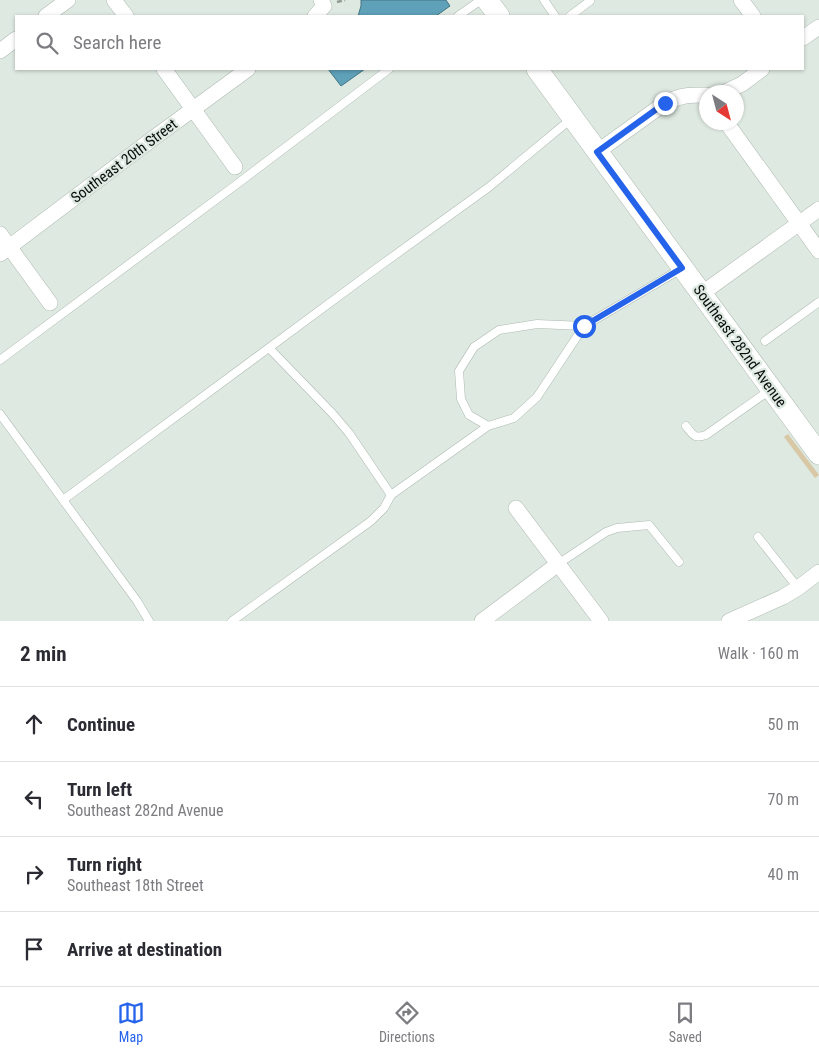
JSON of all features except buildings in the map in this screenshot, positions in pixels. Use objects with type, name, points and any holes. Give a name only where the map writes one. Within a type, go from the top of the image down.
[{"type":"main road","points":[[487,0],[498,15]]},
{"type":"main road","name":"Southeast 282nd Avenue","points":[[538,70],[819,454]]},
{"type":"street","points":[[47,15],[68,0]]},
{"type":"street","points":[[114,0],[125,15]]},
{"type":"street","points":[[741,0],[751,15]]},
{"type":"street","points":[[804,37],[819,27]]},
{"type":"street","points":[[0,51],[15,40]]},
{"type":"street","points":[[165,70],[235,167]]},
{"type":"street","name":"Southeast 20th Street","points":[[3,245],[247,70]]},
{"type":"street","points":[[740,85],[761,70]]},
{"type":"street","points":[[597,152],[665,103],[677,97],[699,95]]},
{"type":"street","points":[[732,130],[819,251]]},
{"type":"street","points":[[701,294],[819,208]]},
{"type":"street","points":[[3,245],[50,304]]},
{"type":"street","points":[[516,508],[601,621]]},
{"type":"street","points":[[482,621],[558,564]]},
{"type":"street","points":[[729,621],[798,588],[819,572]]},
{"type":"lane","points":[[459,15],[481,0]]},
{"type":"lane","points":[[544,0],[554,15]]},
{"type":"lane","points":[[571,15],[589,0]]},
{"type":"lane","points":[[0,360],[387,70]]},
{"type":"lane","points":[[63,500],[489,187],[572,118]]},
{"type":"lane","points":[[232,621],[371,521],[384,508],[391,495],[488,426],[514,418],[537,397],[584,326],[682,268]]},
{"type":"lane","points":[[765,342],[819,302]]},
{"type":"lane","points":[[488,426],[470,415],[461,399],[459,371],[474,347],[499,330],[537,324],[584,326]]},
{"type":"lane","points":[[269,348],[349,433],[391,495]]},
{"type":"lane","points":[[686,426],[693,435],[698,437],[706,435],[772,389]]},
{"type":"lane","points":[[0,414],[149,621]]},
{"type":"lane","points":[[558,564],[606,532],[617,528],[649,525],[679,562]]},
{"type":"lane","points":[[758,537],[798,588]]},
{"type":"shaded area","points":[[788,434],[819,475],[815,478],[784,437]]},
{"type":"water","points":[[361,0],[446,0],[450,6],[437,15],[358,15]]},
{"type":"water","points":[[329,70],[364,70],[341,86]]},
{"type":"route","points":[[584,326],[682,268],[597,152],[665,103]]}]
